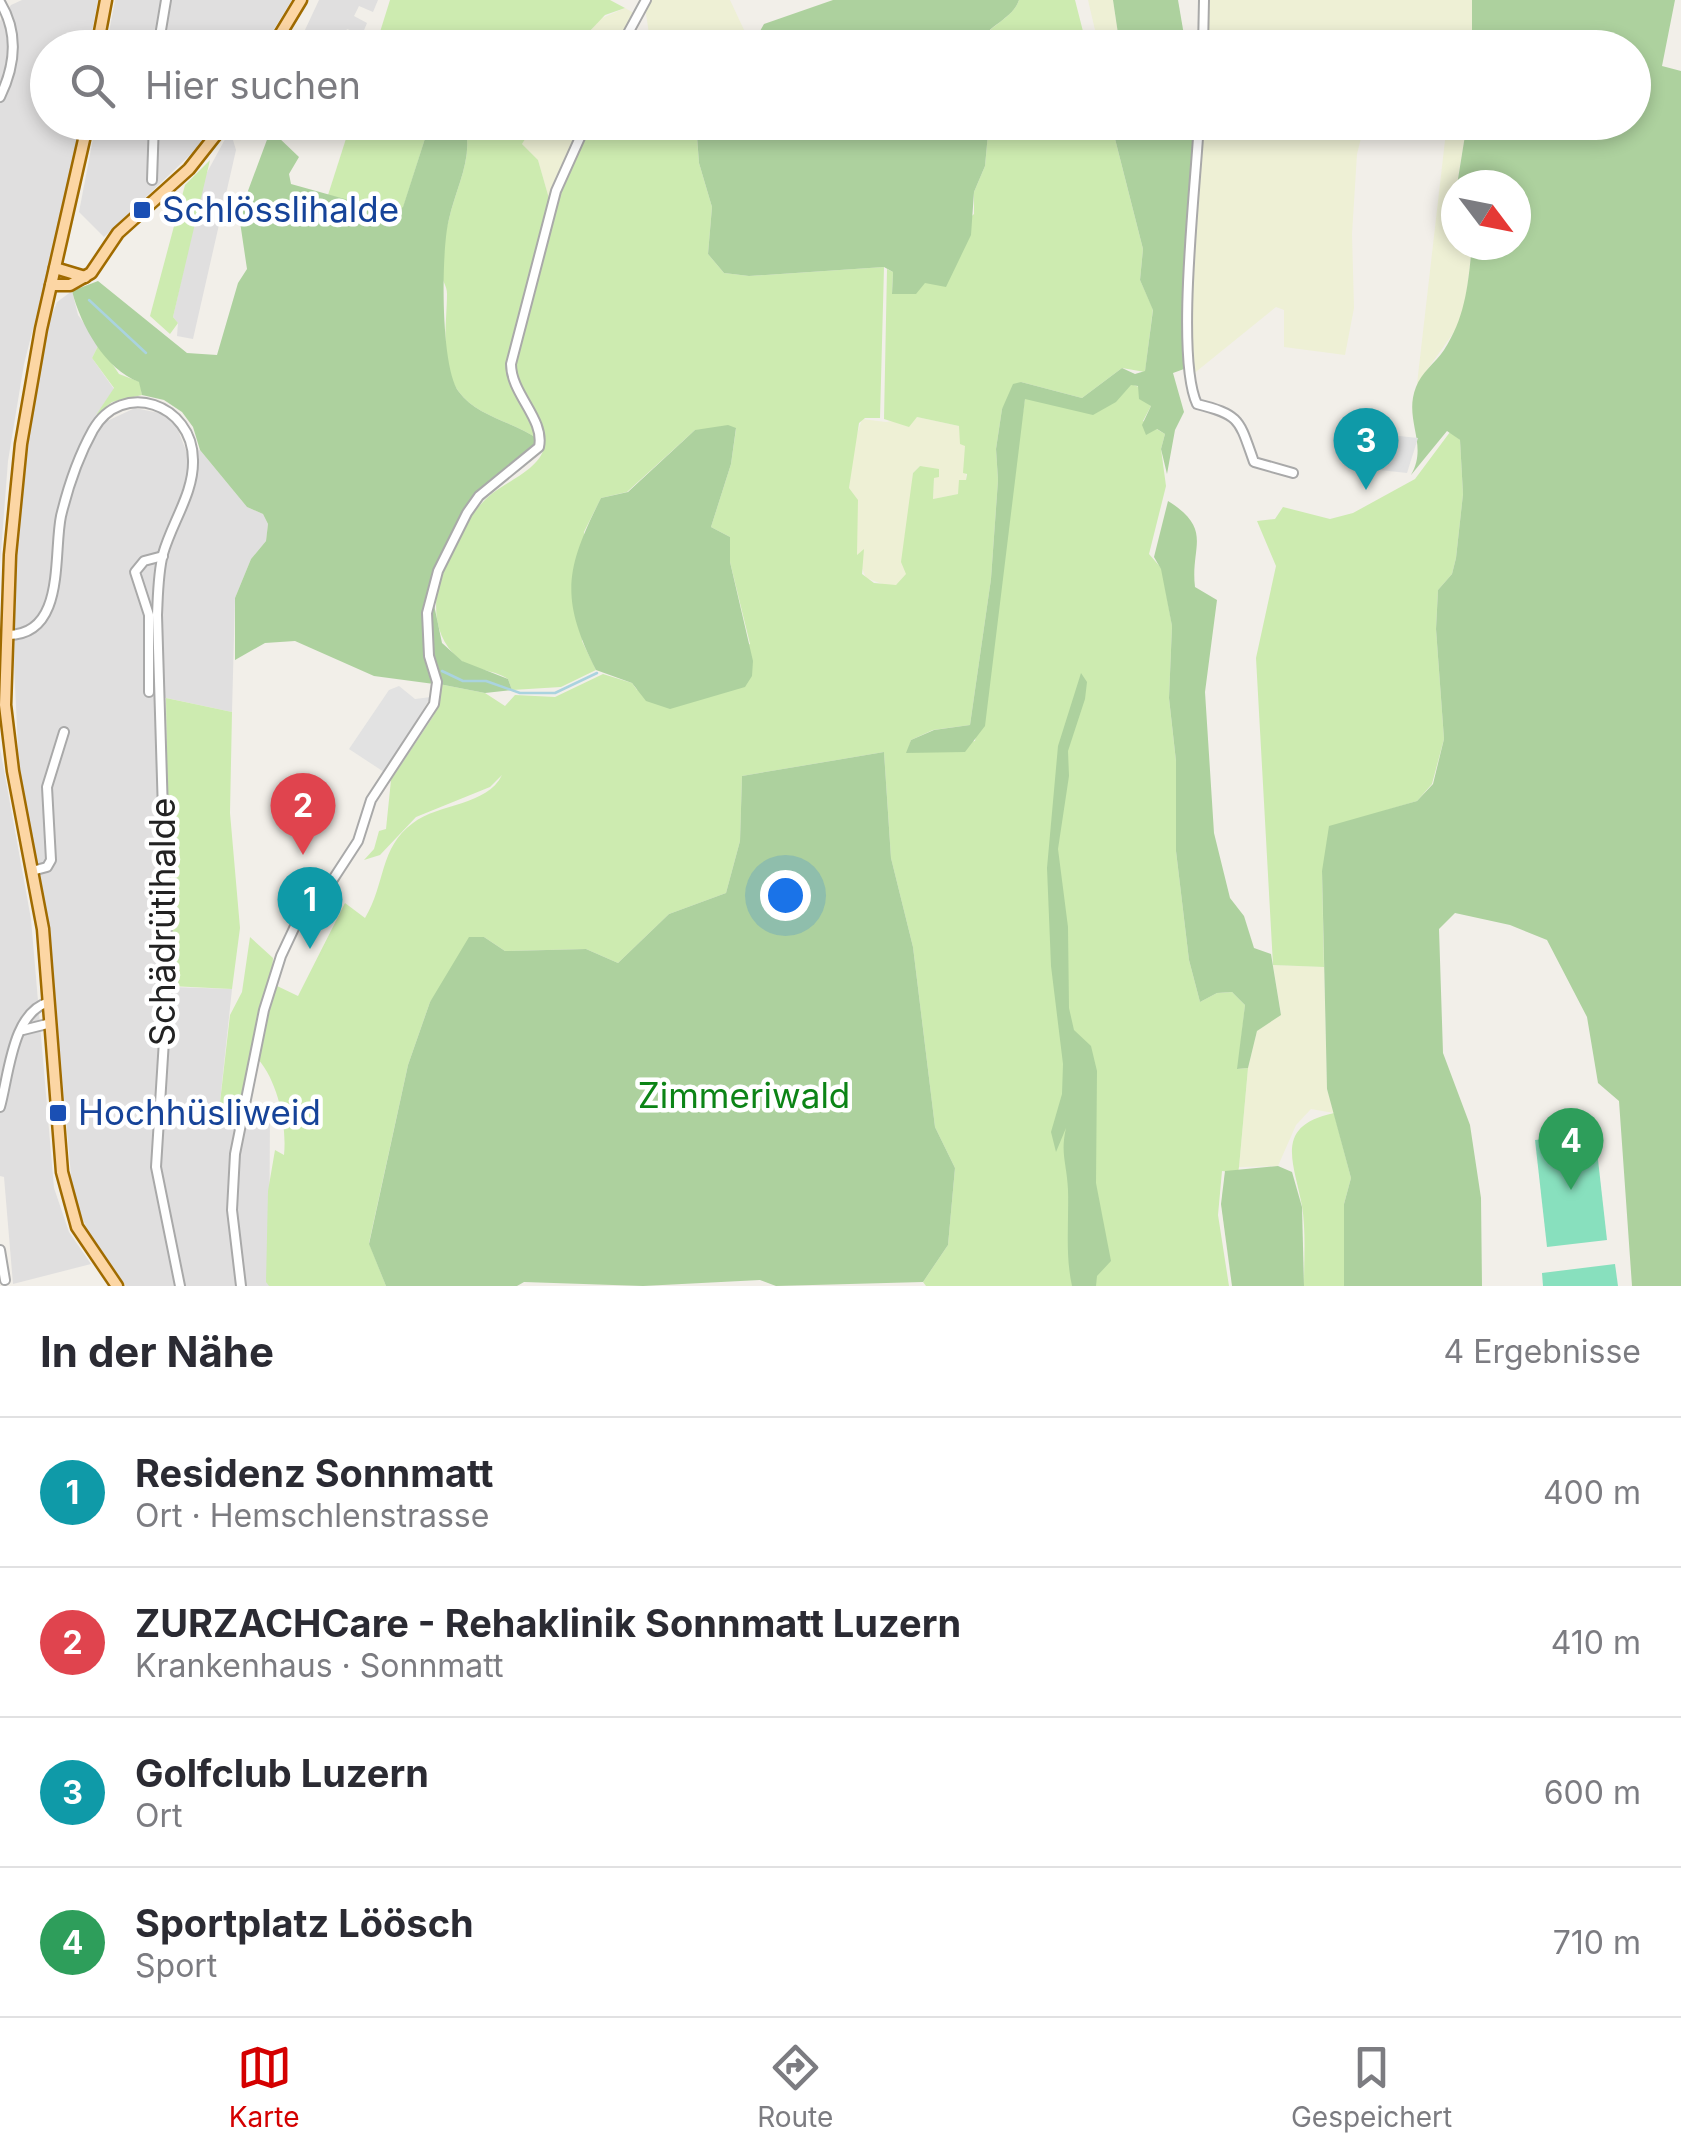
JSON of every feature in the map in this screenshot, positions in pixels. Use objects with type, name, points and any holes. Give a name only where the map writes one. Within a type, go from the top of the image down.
[{"type":"main road","points":[[100,30],[106,0]]},
{"type":"main road","points":[[283,30],[301,0]]},
{"type":"main road","points":[[84,140],[51,285],[15,489],[3,725],[32,871],[50,1002],[63,1180],[78,1227],[117,1286]]},
{"type":"main road","points":[[51,285],[70,285],[85,277],[118,234],[189,169],[212,140]]},
{"type":"main road","points":[[55,268],[85,277]]},
{"type":"street","points":[[161,30],[166,0]]},
{"type":"street","points":[[630,30],[646,0]]},
{"type":"street","points":[[1203,30],[1204,0]]},
{"type":"street","points":[[0,2],[12,31],[14,55],[0,98]]},
{"type":"street","points":[[152,180],[153,140]]},
{"type":"street","points":[[241,1286],[232,1210],[235,1154],[264,1010],[296,921],[310,898],[330,884],[358,840],[371,800],[429,714],[437,691],[426,624],[438,572],[479,496],[533,455],[541,440],[516,392],[511,364],[556,191],[579,140]]},
{"type":"street","points":[[1198,140],[1188,379],[1196,404],[1231,413],[1239,420],[1254,462],[1293,472]]},
{"type":"street","name":"Schädrütihalde","points":[[8,636],[30,630],[47,611],[61,518],[75,468],[100,421],[126,404],[141,402],[168,410],[186,428],[192,448],[192,477],[162,556],[158,614],[168,977],[156,1167],[180,1286]]},
{"type":"street","name":"Schädrütihalde","points":[[148,692],[149,615],[135,572],[144,561],[162,556]]},
{"type":"street","points":[[32,871],[47,867],[51,860],[47,787],[64,732]]},
{"type":"street","points":[[0,1107],[23,1030],[34,1010],[50,1002]]},
{"type":"street","points":[[23,1030],[52,1023]]},
{"type":"street","points":[[0,1250],[5,1280]]},
{"type":"shaded area","points":[[22,0],[98,0],[92,30],[30,30],[30,140],[77,140],[24,364],[8,461],[0,565],[0,21],[11,5]]},
{"type":"shaded area","points":[[115,0],[292,0],[273,30],[109,30]]},
{"type":"shaded area","points":[[319,0],[378,0],[373,12],[359,6],[354,16],[367,23],[364,30],[305,30]]},
{"type":"shaded area","points":[[93,140],[202,140],[104,237],[79,212]]},
{"type":"shaded area","points":[[225,140],[233,140],[236,150],[193,339],[177,336],[178,323],[173,317],[204,178]]},
{"type":"shaded area","points":[[72,291],[78,315],[99,344],[92,358],[114,389],[96,415],[105,422],[135,408],[164,414],[176,425],[187,453],[200,450],[247,507],[263,514],[268,524],[266,541],[251,559],[235,598],[232,712],[157,696],[163,955],[172,987],[232,989],[219,1111],[270,1110],[269,1286],[126,1286],[89,1233],[73,1198],[50,939],[19,768],[14,665],[16,551],[25,450],[50,320],[57,302]]},
{"type":"shaded area","points":[[1353,431],[1418,438],[1407,473],[1344,466],[1344,450]]},
{"type":"shaded area","points":[[399,686],[415,699],[431,697],[384,772],[349,749],[389,690]]},
{"type":"shaded area","points":[[0,748],[31,919],[54,1188],[69,1232],[91,1264],[13,1284],[4,1177],[0,1176]]},
{"type":"green space","points":[[390,0],[610,0],[625,8],[605,15],[591,30],[381,30]]},
{"type":"green space","points":[[649,0],[730,0],[744,30],[648,30],[645,7]]},
{"type":"green space","points":[[833,0],[1019,0],[991,30],[761,30],[764,24]]},
{"type":"green space","points":[[1019,0],[1075,0],[1083,30],[991,30]]},
{"type":"green space","points":[[1088,0],[1113,0],[1117,30],[1095,30]]},
{"type":"green space","points":[[1113,0],[1178,0],[1183,30],[1117,30]]},
{"type":"green space","points":[[1205,0],[1472,0],[1472,30],[1205,30]]},
{"type":"green space","points":[[1472,0],[1675,0],[1662,66],[1681,71],[1681,1286],[1632,1286],[1619,1101],[1598,1083],[1587,1017],[1547,940],[1510,925],[1455,913],[1439,929],[1443,1053],[1470,1125],[1481,1198],[1482,1286],[1344,1286],[1344,1204],[1351,1178],[1327,1089],[1322,871],[1329,826],[1417,801],[1433,784],[1444,739],[1436,629],[1438,590],[1452,574],[1463,494],[1460,440],[1447,431],[1411,475],[1418,453],[1413,399],[1418,382],[1444,350],[1457,325],[1470,260],[1531,260],[1531,170],[1459,170],[1464,140],[1651,140],[1651,30],[1472,30]]},
{"type":"green space","points":[[625,8],[637,15],[628,30],[591,30],[600,19]]},
{"type":"green space","points":[[267,140],[281,140],[299,157],[289,174],[291,184],[395,213],[403,207],[425,140],[466,140],[464,170],[446,234],[444,308],[448,359],[453,379],[466,400],[538,439],[531,454],[465,511],[426,604],[425,656],[434,684],[374,676],[295,641],[265,643],[235,660],[235,598],[251,559],[266,541],[268,524],[263,514],[247,507],[200,450],[193,427],[182,412],[164,400],[142,395],[139,382],[105,357],[81,318],[72,291],[98,281],[187,353],[217,355],[238,283],[247,269],[239,215]]},
{"type":"green space","points":[[346,140],[425,140],[403,208],[395,213],[328,195]]},
{"type":"green space","points":[[466,140],[524,140],[522,144],[538,160],[550,202],[507,374],[538,439],[475,407],[459,392],[449,370],[447,291],[440,260]]},
{"type":"green space","points":[[524,140],[576,140],[561,166],[550,202],[538,160],[522,144]]},
{"type":"green space","points":[[582,140],[697,140],[699,163],[712,207],[708,254],[724,273],[749,276],[884,267],[880,418],[865,418],[859,423],[849,488],[858,500],[857,555],[864,549],[862,574],[874,583],[896,585],[906,574],[901,562],[913,473],[920,466],[939,469],[939,477],[934,478],[933,499],[958,494],[959,480],[966,480],[967,474],[963,473],[965,446],[960,444],[959,426],[917,417],[909,427],[884,419],[887,269],[893,272],[892,293],[974,214],[974,192],[985,166],[987,140],[1115,140],[1143,249],[1140,280],[1153,309],[1145,372],[1122,368],[1082,398],[1021,382],[1002,409],[996,449],[998,480],[991,579],[970,725],[933,730],[911,740],[907,753],[975,741],[1025,398],[1069,408],[1095,408],[1119,396],[1131,384],[1139,387],[1151,406],[1143,421],[1165,434],[1161,449],[1166,486],[1149,554],[1162,569],[1172,626],[1169,698],[1176,761],[1176,851],[1189,960],[1200,1002],[1217,993],[1232,992],[1245,1005],[1238,1069],[1248,1068],[1239,1167],[1238,1173],[1222,1171],[1218,1215],[1229,1286],[926,1286],[923,1282],[948,1245],[955,1168],[935,1127],[913,947],[891,858],[884,752],[742,776],[740,841],[726,893],[669,914],[618,963],[586,949],[505,951],[484,937],[430,1002],[408,1065],[369,1243],[386,1286],[269,1286],[266,1282],[268,1191],[275,1150],[284,1155],[285,1143],[276,1092],[258,1059],[275,985],[298,996],[345,903],[365,918],[388,855],[402,833],[424,816],[485,793],[502,775],[490,787],[416,817],[380,855],[364,860],[374,849],[379,831],[386,829],[391,780],[434,715],[439,684],[485,693],[505,706],[515,695],[555,697],[603,674],[632,683],[637,690],[750,644],[730,562],[730,537],[711,527],[731,464],[736,429],[695,430],[627,492],[601,498],[584,532],[582,641],[596,670],[561,687],[512,690],[508,679],[470,666],[445,642],[437,621],[436,599],[449,553],[488,497],[528,470],[544,448],[542,429],[513,371],[556,195]]},
{"type":"green space","points":[[697,140],[987,140],[985,166],[974,192],[971,235],[946,287],[925,283],[916,294],[892,294],[893,272],[884,267],[749,276],[724,273],[708,254],[712,207],[699,163]]},
{"type":"green space","points":[[1115,140],[1193,140],[1184,369],[1173,373],[1184,412],[1175,430],[1167,474],[1161,449],[1165,434],[1157,429],[1146,435],[1142,425],[1151,406],[1139,399],[1138,386],[1131,385],[1116,402],[1093,415],[1025,399],[985,726],[965,752],[906,753],[911,740],[934,730],[970,725],[991,579],[998,480],[996,449],[1002,409],[1013,384],[1021,382],[1082,398],[1122,368],[1135,374],[1145,371],[1153,310],[1140,280],[1143,249]]},
{"type":"green space","points":[[1200,140],[1361,140],[1352,234],[1354,308],[1345,355],[1284,347],[1284,310],[1276,307],[1192,375],[1189,333]]},
{"type":"green space","points":[[1445,140],[1464,140],[1459,170],[1442,170]]},
{"type":"green space","points":[[210,160],[173,317],[178,323],[170,334],[150,316],[185,185]]},
{"type":"green space","points":[[1441,175],[1441,260],[1470,260],[1464,318],[1417,384]]},
{"type":"green space","points":[[99,344],[119,374],[140,382],[142,395],[112,402],[96,415],[114,388],[92,358]]},
{"type":"green space","points":[[917,417],[959,426],[965,445],[966,481],[958,494],[933,499],[934,477],[939,477],[920,466],[913,473],[906,577],[896,585],[885,585],[866,578],[857,556],[849,488],[855,440],[862,419],[886,422]]},
{"type":"green space","points":[[728,425],[736,428],[731,464],[711,527],[730,537],[730,562],[753,661],[752,676],[745,687],[670,709],[646,701],[632,683],[596,670],[576,622],[572,602],[574,564],[601,498],[628,492],[695,430]]},
{"type":"green space","points":[[1450,432],[1460,440],[1463,494],[1452,574],[1438,590],[1436,629],[1444,739],[1432,784],[1417,801],[1387,810],[1322,871],[1324,967],[1273,965],[1256,658],[1276,566],[1257,521],[1275,519],[1283,507],[1330,519],[1353,513],[1415,479]]},
{"type":"green space","points":[[1168,501],[1182,511],[1195,530],[1195,587],[1217,600],[1205,692],[1214,833],[1230,898],[1244,916],[1254,948],[1271,954],[1281,1015],[1257,1031],[1248,1068],[1237,1069],[1245,1005],[1232,992],[1217,993],[1200,1002],[1189,960],[1176,851],[1176,761],[1169,698],[1172,626],[1161,569],[1154,557]]},
{"type":"green space","points":[[433,600],[442,643],[462,661],[508,679],[512,690],[485,693],[439,684],[429,650]]},
{"type":"green space","points":[[1081,673],[1087,682],[1085,699],[1068,751],[1069,776],[1058,849],[1068,927],[1069,1008],[1074,1030],[1091,1046],[1097,1071],[1096,1183],[1111,1261],[1097,1276],[1096,1286],[1072,1286],[1066,1128],[1056,1152],[1051,1132],[1062,1094],[1063,1064],[1051,966],[1047,868],[1058,746]]},
{"type":"green space","points":[[166,698],[232,712],[230,813],[240,928],[232,989],[170,986]]},
{"type":"green space","name":"Zimmeriwald","points":[[884,752],[891,858],[913,947],[935,1127],[955,1168],[948,1245],[923,1282],[776,1286],[760,1280],[643,1286],[524,1282],[517,1286],[386,1286],[369,1244],[408,1065],[430,1002],[469,937],[484,937],[505,951],[586,949],[618,963],[669,914],[726,893],[740,841],[742,776]]},
{"type":"green space","points":[[250,937],[273,958],[272,972],[242,1104],[219,1111],[230,1015],[242,992]]},
{"type":"green space","points":[[1273,965],[1324,967],[1327,1089],[1334,1113],[1311,1109],[1296,1125],[1278,1166],[1239,1167],[1248,1068],[1257,1031],[1281,1014]]},
{"type":"green space","points":[[1334,1113],[1351,1178],[1344,1204],[1344,1286],[1304,1286],[1303,1216],[1292,1148],[1302,1127]]},
{"type":"green space","points":[[1595,1133],[1607,1240],[1547,1247],[1535,1140]]},
{"type":"green space","points":[[1278,1166],[1292,1172],[1302,1207],[1304,1286],[1232,1286],[1221,1204],[1225,1171]]},
{"type":"green space","points":[[1615,1264],[1618,1286],[1543,1286],[1542,1273]]},
{"type":"waterway","points":[[89,300],[146,353]]},
{"type":"waterway","points":[[442,671],[463,681],[486,681],[520,693],[555,693],[597,673]]},
{"type":"place","name":"Schlösslihalde","points":[[142,210]]},
{"type":"place","name":"Golfclub Luzern","points":[[1366,490]]},
{"type":"place","name":"ZURZACHCare - Rehaklinik Sonnmatt Luzern","points":[[303,855]]},
{"type":"place","name":"Residenz Sonnmatt","points":[[310,949]]},
{"type":"place","name":"Hochhüsliweid","points":[[58,1113]]},
{"type":"place","name":"Sportplatz Löösch","points":[[1571,1190]]}]
